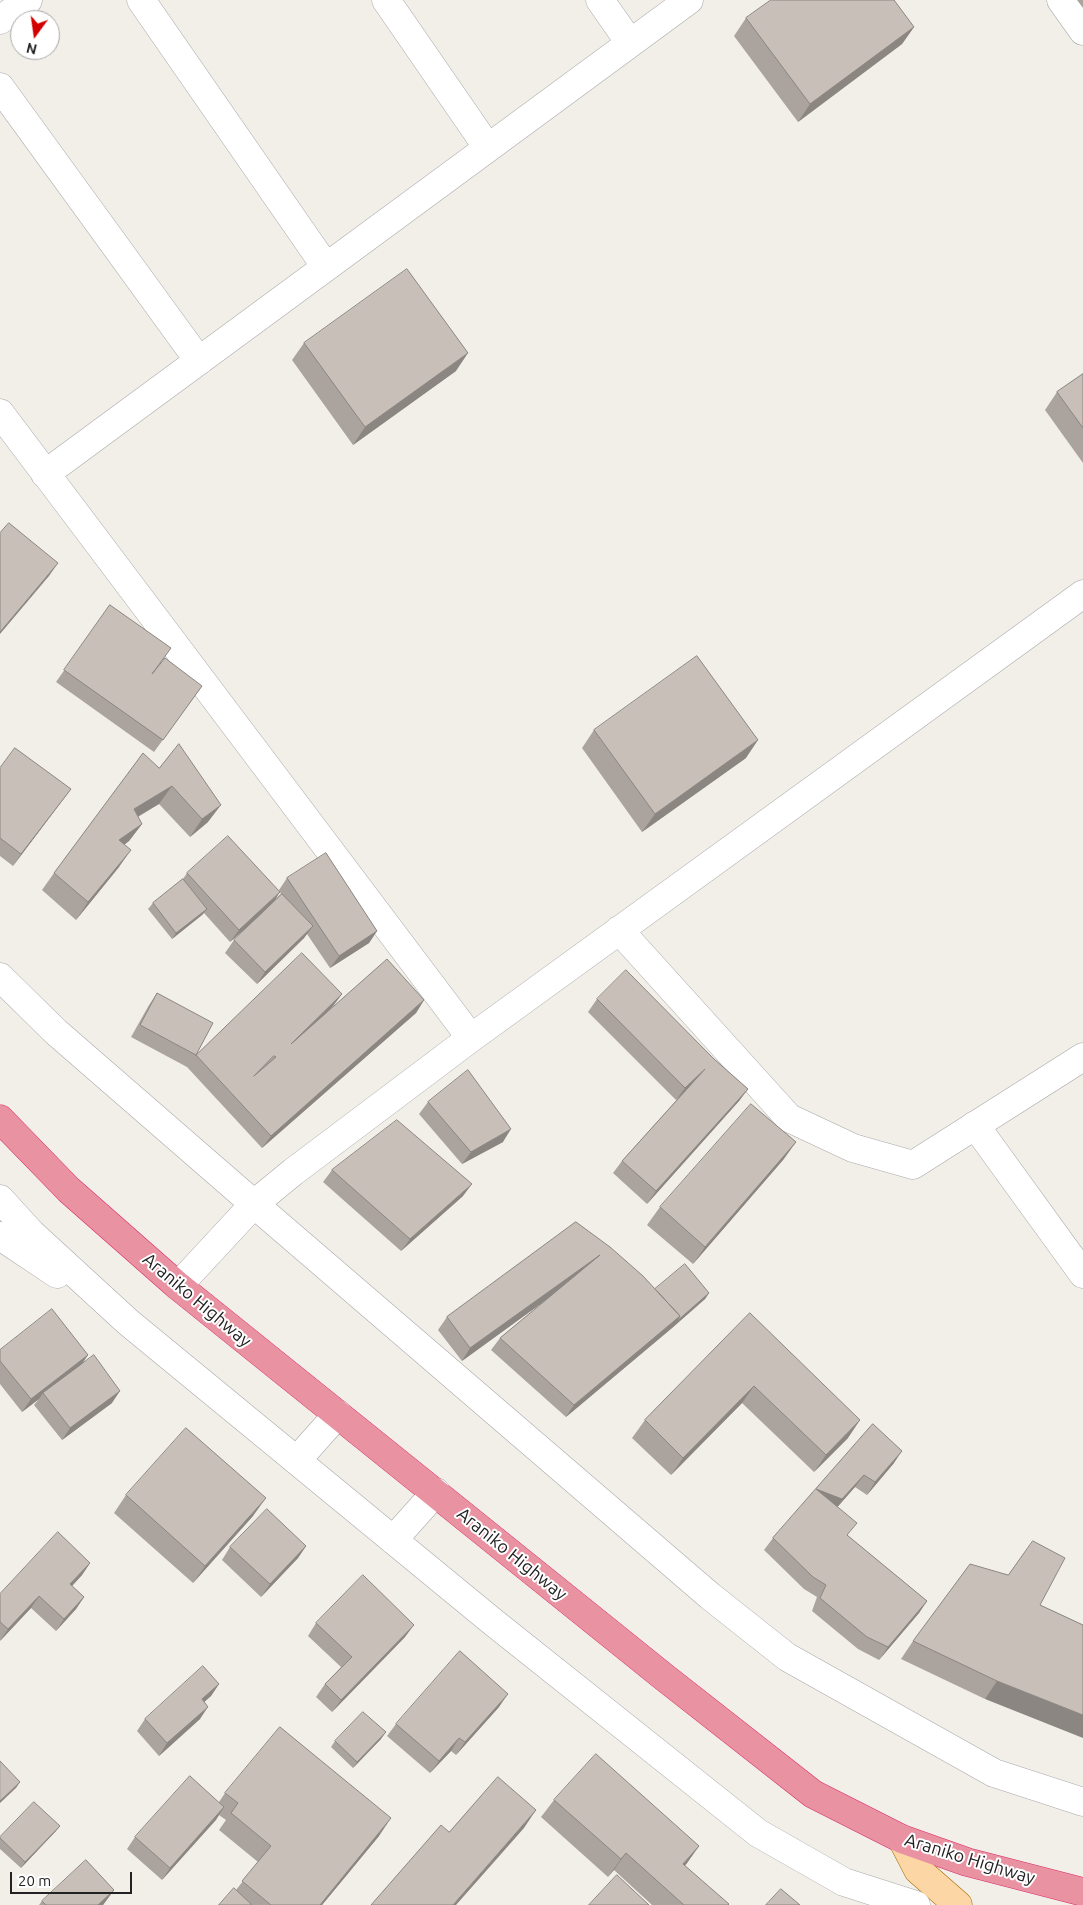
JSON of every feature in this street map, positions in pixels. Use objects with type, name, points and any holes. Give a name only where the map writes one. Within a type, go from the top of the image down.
[{"type":"highway","name":"Araniko Highway","points":[[0,1119],[69,1190],[178,1286],[664,1677],[813,1794],[902,1839],[967,1862],[1083,1892]]},
{"type":"main road","points":[[902,1839],[918,1870],[958,1905]]},
{"type":"street","points":[[0,20],[28,0]]},
{"type":"street","points":[[141,0],[326,267]]},
{"type":"street","points":[[386,0],[488,148]]},
{"type":"street","points":[[600,0],[630,43]]},
{"type":"street","points":[[45,474],[689,0]]},
{"type":"street","points":[[1061,0],[1083,30]]},
{"type":"street","points":[[0,87],[199,361]]},
{"type":"street","points":[[0,414],[471,1038]]},
{"type":"street","points":[[178,1286],[254,1204],[293,1172],[471,1038],[1083,594]]},
{"type":"street","points":[[619,930],[789,1118],[853,1148],[912,1165],[1083,1057]]},
{"type":"street","points":[[0,977],[56,1032],[254,1204],[710,1596],[787,1657],[994,1773],[1083,1802]]},
{"type":"street","points":[[975,1126],[1083,1274]]},
{"type":"street","points":[[0,1199],[31,1233],[128,1322],[393,1540],[758,1833],[844,1882],[916,1905]]},
{"type":"street","points":[[0,1236],[128,1322]]},
{"type":"street","points":[[296,1460],[338,1414]]},
{"type":"street","points":[[393,1540],[436,1492]]},
{"type":"building","points":[[771,0],[894,0],[914,27],[810,104],[746,18]]},
{"type":"building","points":[[407,269],[468,353],[365,427],[304,343]]},
{"type":"building","points":[[1083,374],[1083,428],[1057,392]]},
{"type":"building","points":[[9,523],[58,563],[0,632],[0,533]]},
{"type":"building","points":[[110,605],[171,648],[152,674],[165,658],[202,686],[163,740],[64,670]]},
{"type":"building","points":[[697,656],[758,740],[655,814],[594,730]]},
{"type":"building","points":[[179,744],[221,805],[202,819],[172,786],[134,809],[142,824],[119,840],[131,850],[88,902],[54,873],[143,753],[159,768]]},
{"type":"building","points":[[15,748],[71,789],[21,854],[0,838],[0,768]]},
{"type":"building","points":[[228,836],[280,892],[239,930],[187,873]]},
{"type":"building","points":[[326,853],[377,931],[339,956],[287,878]]},
{"type":"building","points":[[183,879],[207,909],[176,933],[153,903]]},
{"type":"building","points":[[282,894],[313,926],[265,972],[234,940]]},
{"type":"building","points":[[302,953],[342,994],[291,1044],[387,959],[424,1000],[271,1136],[196,1055]],"holes":[[[274,1056],[276,1057],[254,1076]]]},
{"type":"building","points":[[626,970],[714,1059],[748,1089],[656,1191],[622,1161],[705,1069],[685,1088],[597,999]]},
{"type":"building","points":[[157,993],[213,1023],[196,1055],[140,1025]]},
{"type":"building","points":[[468,1070],[511,1129],[471,1152],[428,1102]]},
{"type":"building","points":[[751,1104],[796,1142],[705,1247],[660,1207]]},
{"type":"building","points":[[397,1120],[472,1184],[410,1239],[332,1170]]},
{"type":"building","points":[[576,1222],[610,1247],[643,1276],[680,1316],[574,1405],[500,1338],[600,1255],[470,1348],[447,1317]]},
{"type":"building","points":[[685,1264],[709,1293],[676,1322],[680,1316],[655,1289]]},
{"type":"building","points":[[52,1309],[88,1355],[31,1399],[0,1361],[0,1350]]},
{"type":"building","points":[[750,1313],[860,1420],[826,1455],[754,1386],[683,1458],[645,1420]]},
{"type":"building","points":[[94,1355],[120,1391],[70,1428],[43,1393]]},
{"type":"building","points":[[873,1424],[902,1451],[875,1482],[864,1475],[842,1499],[816,1489],[857,1523],[847,1535],[927,1601],[888,1647],[867,1637],[820,1598],[826,1585],[813,1577],[773,1538]]},
{"type":"building","points":[[186,1428],[266,1498],[205,1566],[126,1495]]},
{"type":"building","points":[[267,1509],[306,1546],[270,1584],[230,1547]]},
{"type":"building","points":[[58,1532],[90,1563],[70,1584],[84,1597],[64,1619],[39,1596],[8,1629],[0,1622],[0,1594]]},
{"type":"building","points":[[1033,1541],[1065,1558],[1040,1605],[1083,1625],[1083,1715],[997,1681],[913,1641],[970,1564],[1008,1575]]},
{"type":"building","points":[[363,1575],[414,1625],[341,1700],[325,1684],[352,1657],[316,1623]]},
{"type":"building","points":[[460,1651],[508,1694],[465,1742],[459,1738],[439,1761],[396,1724]]},
{"type":"building","points":[[203,1666],[219,1684],[202,1699],[208,1707],[167,1743],[145,1719]]},
{"type":"building","points":[[363,1712],[386,1732],[357,1762],[335,1741]]},
{"type":"building","points":[[280,1727],[391,1818],[320,1905],[271,1905],[242,1881],[271,1846],[231,1813],[238,1803],[225,1793]]},
{"type":"building","points":[[596,1754],[699,1846],[683,1864],[728,1905],[684,1905],[626,1853],[621,1859],[554,1800]]},
{"type":"building","points":[[0,1761],[20,1782],[0,1801]]},
{"type":"building","points":[[190,1776],[224,1807],[170,1868],[135,1837]]},
{"type":"building","points":[[498,1777],[536,1810],[453,1905],[371,1905],[441,1825],[449,1832]]},
{"type":"building","points":[[34,1802],[60,1826],[25,1862],[0,1837]]},
{"type":"building","points":[[86,1860],[114,1890],[98,1905],[46,1905],[42,1901]]},
{"type":"building","points":[[617,1875],[649,1905],[589,1905]]},
{"type":"building","points":[[234,1888],[252,1905],[219,1905]]},
{"type":"building","points":[[781,1889],[800,1905],[766,1905]]}]
